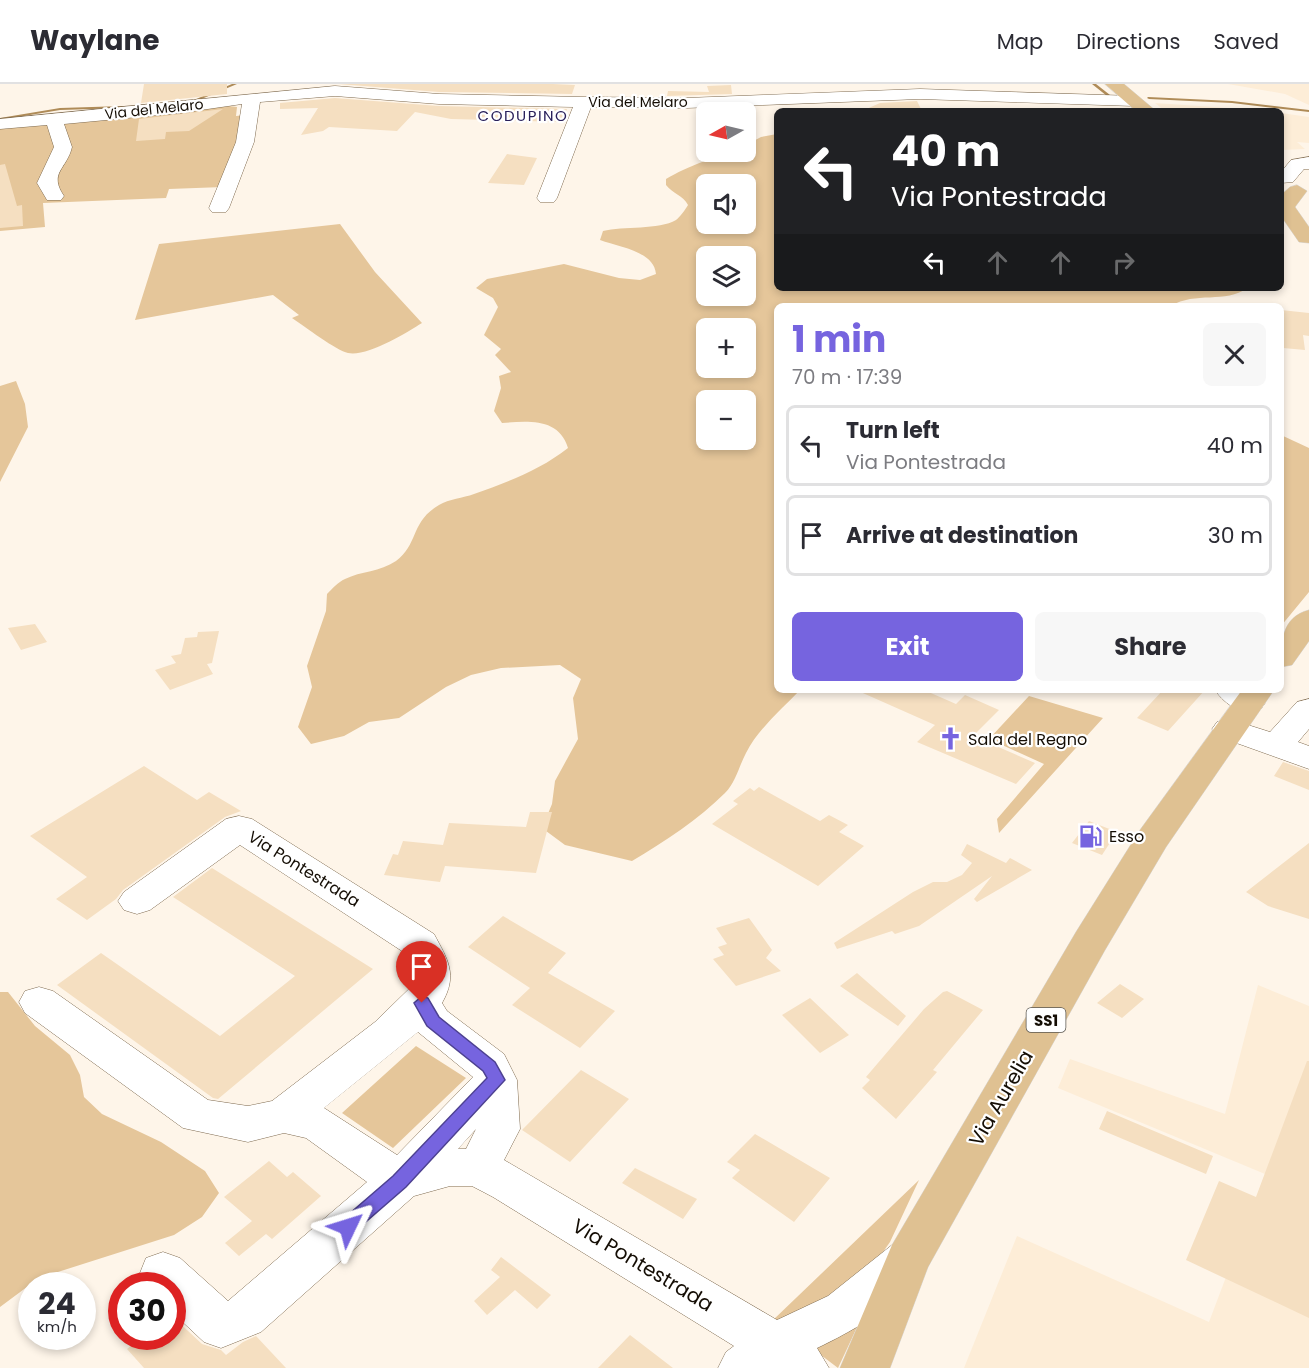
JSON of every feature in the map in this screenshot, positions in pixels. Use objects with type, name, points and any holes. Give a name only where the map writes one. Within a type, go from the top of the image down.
[{"type":"main road","points":[[1113,84],[1141,106]]},
{"type":"main road","points":[[1295,185],[1285,207],[1308,240]]},
{"type":"main road","points":[[1284,221],[1308,240]]},
{"type":"main road","points":[[1284,654],[1306,627]]},
{"type":"main road","name":"Via Aurelia","points":[[865,1368],[908,1260],[1090,942],[1153,839],[1242,703]]},
{"type":"street","points":[[681,84],[686,103]]},
{"type":"street","name":"Via del Melaro","points":[[0,124],[256,93],[335,91],[439,99],[686,103],[920,93],[1141,106]]},
{"type":"street","points":[[219,208],[245,142],[256,93]]},
{"type":"street","points":[[547,198],[584,102]]},
{"type":"street","points":[[54,119],[63,147],[45,182],[46,189],[54,196]]},
{"type":"street","points":[[1295,185],[1298,164],[1309,162]]},
{"type":"street","points":[[1242,703],[1276,746],[1309,758]]},
{"type":"street","points":[[1276,746],[1309,709]]},
{"type":"street","name":"Via Pontestrada","points":[[39,1002],[198,1116],[248,1124],[284,1116],[360,1059],[422,1003],[431,989],[431,967],[420,944],[239,828],[137,901]]},
{"type":"street","points":[[422,1003],[433,1022],[489,1066],[496,1080],[498,1129],[478,1168]]},
{"type":"street","name":"Via Pontestrada","points":[[186,1294],[221,1326],[244,1317],[400,1181],[496,1080]]},
{"type":"street","name":"Via Pontestrada","points":[[284,1116],[317,1123],[400,1181]]},
{"type":"street","name":"Via Pontestrada","points":[[400,1181],[450,1167],[478,1168],[509,1184],[774,1360]]},
{"type":"street","points":[[774,1360],[846,1311],[908,1260]]},
{"type":"shaded area","points":[[1228,84],[1309,84],[1309,105],[1285,94]]},
{"type":"shaded area","points":[[1155,103],[1228,108],[1161,108]]},
{"type":"shaded area","points":[[237,107],[236,116],[245,115],[223,187],[169,189],[166,198],[43,203],[45,227],[0,231],[0,126]]},
{"type":"shaded area","points":[[1284,113],[1309,117],[1309,143],[1297,142],[1305,149],[1284,150]]},
{"type":"shaded area","points":[[774,135],[774,291],[1242,291],[1178,303],[774,303],[774,693],[797,693],[751,744],[732,784],[725,793],[681,830],[632,861],[565,845],[542,828],[552,804],[555,781],[578,739],[573,698],[581,679],[560,665],[501,668],[471,675],[446,687],[399,718],[369,722],[344,736],[311,744],[298,727],[312,687],[307,666],[326,611],[327,594],[345,579],[396,561],[408,547],[423,519],[439,505],[523,475],[568,448],[564,438],[550,426],[532,422],[502,423],[494,411],[501,388],[499,376],[511,372],[495,355],[501,349],[484,335],[498,307],[493,298],[476,288],[487,279],[564,264],[619,278],[640,280],[656,274],[654,266],[642,255],[600,240],[603,231],[651,227],[676,220],[688,205],[666,185],[666,179],[703,162],[756,162],[756,140]]},
{"type":"shaded area","points":[[340,224],[375,272],[422,323],[376,348],[348,353],[320,338],[292,318],[299,315],[273,295],[135,320],[159,244]]},
{"type":"shaded area","points":[[16,381],[25,404],[28,427],[0,482],[0,386]]},
{"type":"shaded area","points":[[1284,436],[1309,448],[1309,592],[1284,622]]},
{"type":"shaded area","points":[[1029,696],[1103,718],[999,833],[997,819],[1044,764],[989,739]]},
{"type":"shaded area","points":[[1258,985],[1309,1006],[1309,1368],[964,1368],[1017,1236],[1209,1322],[1265,1174],[1058,1088],[1070,1059],[1225,1114]]},
{"type":"shaded area","points":[[0,992],[8,992],[35,1026],[70,1055],[80,1075],[84,1097],[102,1114],[161,1142],[205,1171],[219,1193],[202,1217],[174,1235],[58,1272],[18,1272],[18,1294],[0,1307]]},
{"type":"shaded area","points":[[416,1046],[466,1078],[393,1148],[342,1113]]},
{"type":"shaded area","points":[[919,1180],[890,1242],[864,1279],[811,1317],[772,1321]]},
{"type":"shaded area","points":[[868,1304],[838,1368],[805,1343]]},
{"type":"building","points":[[144,84],[227,84],[227,94],[141,103]]},
{"type":"building","points":[[338,84],[575,85],[572,94],[439,92]]},
{"type":"building","points":[[731,85],[732,94],[667,96],[668,91],[709,92],[707,86]]},
{"type":"building","points":[[335,98],[439,106],[567,109],[563,122],[451,119],[415,112],[397,131],[329,127],[323,131],[301,135],[318,108],[280,109],[280,103]]},
{"type":"building","points":[[917,101],[920,108],[869,108],[880,103]]},
{"type":"building","points":[[223,109],[189,131],[166,132],[165,139],[136,141],[139,119]]},
{"type":"building","points":[[507,154],[537,158],[524,185],[488,183]]},
{"type":"building","points":[[5,164],[17,206],[22,205],[23,226],[0,228],[0,165]]},
{"type":"building","points":[[1284,310],[1309,313],[1309,336],[1303,335],[1305,350],[1284,348]]},
{"type":"building","points":[[35,624],[47,642],[21,650],[8,628]]},
{"type":"building","points":[[219,631],[212,663],[207,664],[213,674],[170,690],[155,670],[176,663],[171,656],[181,654],[185,638],[197,637],[198,632]]},
{"type":"building","name":"Sala del Regno","points":[[863,693],[931,693],[956,704],[965,695],[999,710],[973,736],[1035,763],[1016,784],[917,742],[935,725]]},
{"type":"building","points":[[1160,693],[1202,693],[1168,731],[1137,718]]},
{"type":"building","points":[[1283,762],[1309,771],[1309,790],[1274,776]]},
{"type":"building","points":[[144,766],[197,800],[209,792],[241,811],[225,817],[123,890],[116,899],[87,920],[56,899],[87,877],[30,836]]},
{"type":"building","points":[[759,787],[820,821],[829,815],[848,825],[839,832],[864,846],[818,886],[712,824],[738,804],[733,801],[750,788],[754,791]]},
{"type":"building","points":[[530,812],[552,812],[536,873],[445,866],[440,882],[384,875],[393,854],[398,855],[403,841],[443,845],[449,823],[526,827]]},
{"type":"building","points":[[1089,821],[1117,832],[1102,855],[1072,843]]},
{"type":"building","points":[[1309,843],[1309,919],[1268,906],[1246,892]]},
{"type":"building","points":[[967,844],[1006,863],[1010,858],[1032,870],[977,902],[974,899],[992,876],[919,926],[895,934],[892,931],[837,949],[834,943],[913,892],[933,882],[947,882],[962,875],[972,863],[961,855]]},
{"type":"building","points":[[212,868],[373,969],[218,1099],[213,1098],[57,985],[101,953],[220,1036],[295,976],[173,897]]},
{"type":"building","points":[[503,916],[566,953],[548,973],[615,1011],[580,1048],[512,1005],[530,988],[468,947]]},
{"type":"building","points":[[749,918],[772,950],[766,958],[781,971],[736,986],[713,959],[724,955],[718,947],[727,944],[716,928]]},
{"type":"building","points":[[857,973],[906,1016],[898,1026],[840,986]]},
{"type":"building","points":[[1120,984],[1144,999],[1122,1018],[1097,1003]]},
{"type":"building","points":[[947,991],[983,1010],[933,1070],[937,1072],[896,1119],[862,1088],[870,1080],[866,1077],[924,1009]]},
{"type":"building","points":[[810,998],[849,1035],[820,1053],[782,1015]]},
{"type":"building","points":[[1307,1061],[1309,1061],[1309,1318],[1186,1260],[1219,1181],[1256,1197]]},
{"type":"building","points":[[581,1070],[629,1099],[570,1162],[522,1130]]},
{"type":"building","points":[[1107,1111],[1213,1156],[1206,1174],[1099,1129]]},
{"type":"building","points":[[755,1134],[830,1178],[794,1222],[732,1178],[740,1170],[727,1162]]},
{"type":"building","points":[[269,1161],[287,1177],[293,1172],[321,1196],[272,1239],[266,1234],[239,1256],[225,1243],[252,1221],[224,1197]]},
{"type":"building","points":[[635,1168],[697,1199],[683,1219],[622,1183]]},
{"type":"building","points":[[501,1257],[551,1295],[537,1309],[515,1290],[487,1315],[474,1301],[500,1277],[491,1270]]},
{"type":"building","points":[[186,1329],[202,1344],[221,1350],[226,1355],[243,1342],[256,1336],[286,1368],[144,1368],[128,1350],[186,1350]]},
{"type":"building","points":[[630,1335],[673,1368],[598,1368]]},
{"type":"waterway","points":[[191,102],[235,84]]},
{"type":"waterway","points":[[1094,84],[1108,95]]},
{"type":"waterway","points":[[1149,98],[1232,102],[1283,108]]},
{"type":"waterway","points":[[0,119],[60,109],[124,107]]},
{"type":"waterway","points":[[1284,108],[1309,111]]},
{"type":"place","name":"Sala del Regno","points":[[950,739]]},
{"type":"place","name":"Esso","points":[[1091,836]]},
{"type":"district","name":"CODUPINO","points":[[523,115]]},
{"type":"route","points":[[348,1227],[400,1181],[496,1080],[489,1066],[433,1022],[422,1003]]}]
